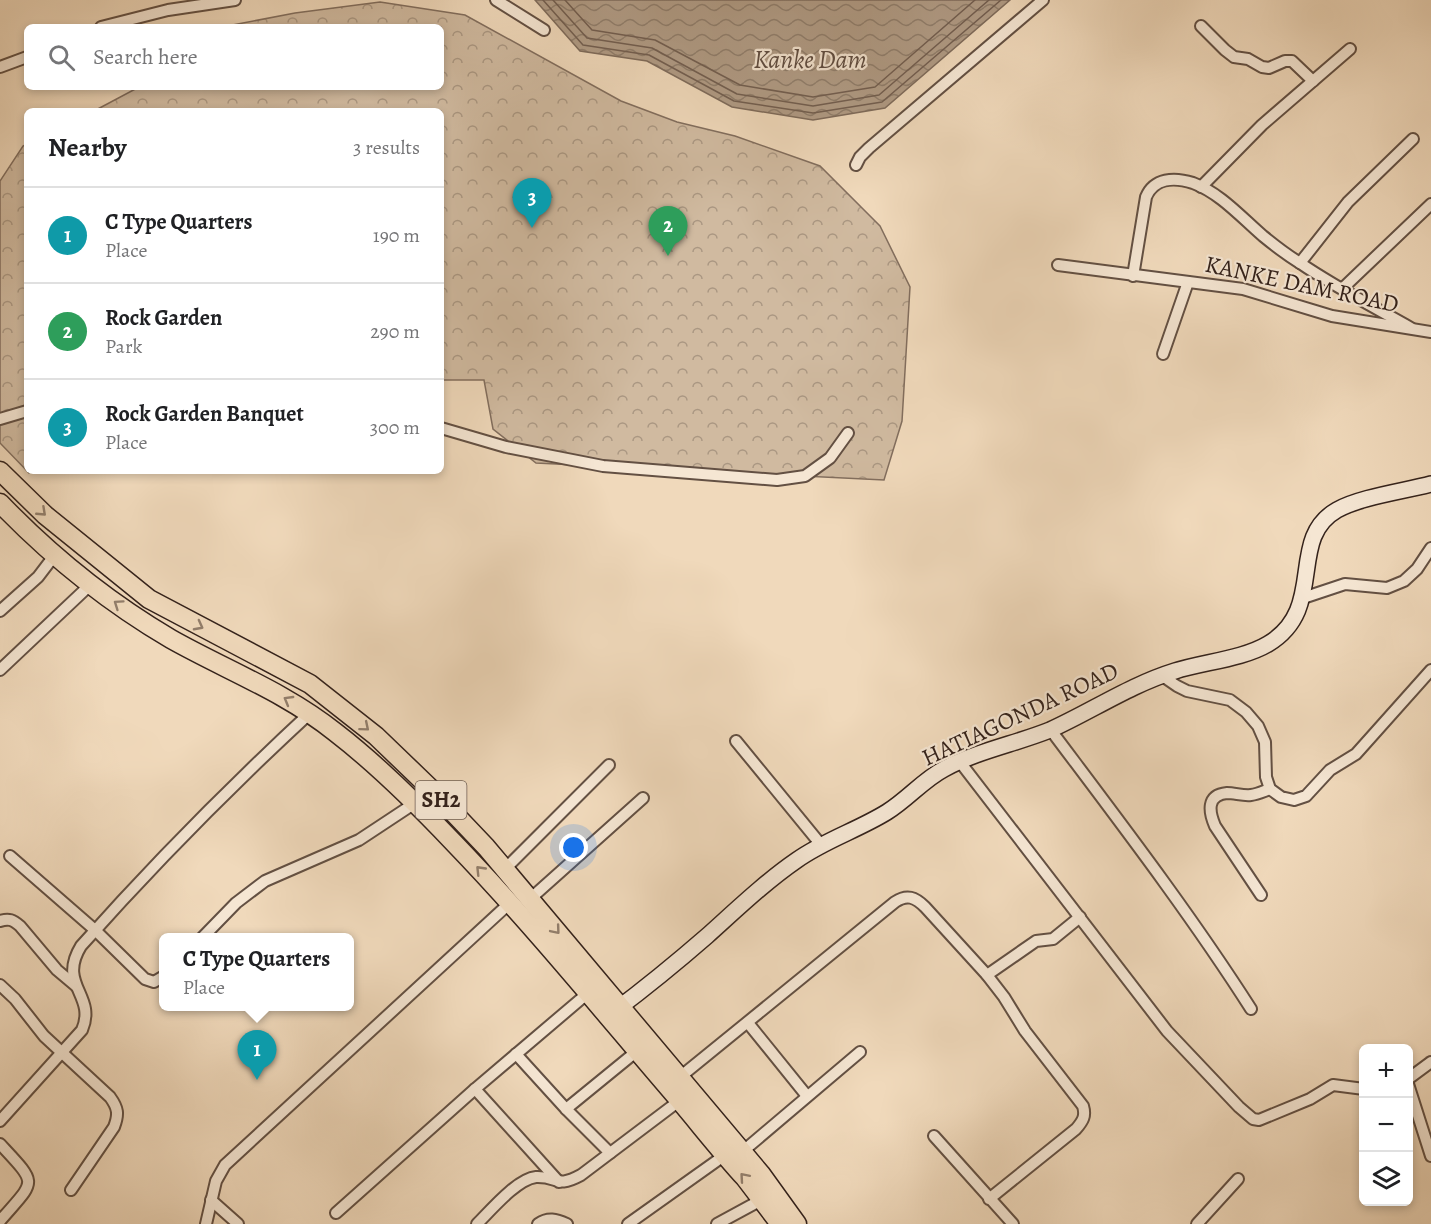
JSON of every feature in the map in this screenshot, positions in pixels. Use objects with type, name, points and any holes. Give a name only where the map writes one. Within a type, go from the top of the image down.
[{"type":"main road","name":"SH2","points":[[0,471],[45,515],[149,598],[310,684],[376,736],[429,787],[505,869],[521,897],[588,993],[614,1012],[637,1051],[679,1101],[776,1192],[797,1224]]},
{"type":"main road","name":"SH2","points":[[1,505],[54,556],[90,585],[172,639],[278,694],[336,732],[521,897],[614,1012],[680,1077],[780,1224]]},
{"type":"street","points":[[113,24],[168,10],[235,0]]},
{"type":"street","points":[[496,0],[544,30]]},
{"type":"street","points":[[856,165],[869,148],[1043,0]]},
{"type":"street","points":[[1201,26],[1234,57],[1248,59],[1262,67],[1269,68],[1285,61],[1292,61],[1313,81]]},
{"type":"street","points":[[1201,187],[1262,125],[1350,49]]},
{"type":"street","points":[[0,67],[24,58]]},
{"type":"street","points":[[1300,263],[1348,202],[1413,139]]},
{"type":"street","points":[[1133,276],[1146,197],[1150,188],[1158,182],[1170,180],[1191,183],[1226,204],[1300,263],[1411,328]]},
{"type":"street","points":[[1343,288],[1431,204]]},
{"type":"street","name":"KANKE DAM ROAD","points":[[1058,265],[1243,289],[1332,316],[1431,332]]},
{"type":"street","points":[[1162,354],[1188,282]]},
{"type":"street","points":[[0,419],[24,412]]},
{"type":"street","points":[[444,429],[506,447],[603,466],[777,480],[805,476],[830,458],[848,433]]},
{"type":"street","name":"HATIAGONDA ROAD","points":[[614,1012],[771,879],[800,858],[890,810],[926,781],[960,762],[1050,729],[1143,682],[1264,646],[1278,638],[1298,614],[1303,598],[1308,554],[1312,540],[1328,517],[1338,509],[1354,503],[1431,484]]},
{"type":"street","points":[[1303,598],[1345,584],[1387,588],[1404,581],[1417,569],[1431,548]]},
{"type":"street","points":[[0,611],[38,577],[54,556]]},
{"type":"street","points":[[0,670],[90,585]]},
{"type":"street","points":[[1161,675],[1187,691],[1230,700],[1246,712],[1258,726],[1265,742],[1266,777],[1270,789],[1281,797],[1294,800],[1306,796],[1330,770],[1361,749],[1431,670]]},
{"type":"street","points":[[0,1121],[82,1030],[86,1020],[86,1011],[72,968],[74,958],[81,946],[241,777],[310,713]]},
{"type":"street","points":[[1050,729],[1170,889],[1251,1009]]},
{"type":"street","points":[[736,741],[822,846]]},
{"type":"street","points":[[960,762],[1167,1031],[1253,1119],[1262,1120],[1310,1099],[1334,1085],[1359,1088]]},
{"type":"street","points":[[505,869],[609,765]]},
{"type":"street","points":[[1261,895],[1215,826],[1210,813],[1210,805],[1216,797],[1226,793],[1254,795],[1270,789]]},
{"type":"street","points":[[206,1224],[216,1181],[225,1165],[521,897],[643,798]]},
{"type":"street","points":[[207,933],[236,903],[265,881],[359,840],[415,802]]},
{"type":"street","points":[[10,856],[95,930],[145,979],[154,982],[159,979]]},
{"type":"street","points":[[680,1077],[902,898],[910,897],[918,900],[987,975],[1025,1031],[1083,1106],[1085,1112],[1082,1123],[1076,1129],[989,1199]]},
{"type":"street","points":[[987,975],[1036,941],[1053,939],[1080,917]]},
{"type":"street","points":[[0,921],[13,920],[20,926],[57,970],[77,987]]},
{"type":"street","points":[[0,985],[15,999],[44,1036],[110,1097],[117,1108],[118,1116],[114,1127],[71,1190]]},
{"type":"street","points":[[336,1213],[475,1089],[588,993]]},
{"type":"street","points":[[748,1023],[807,1096]]},
{"type":"street","points":[[566,1109],[637,1051]]},
{"type":"street","points":[[628,1224],[733,1154],[860,1052]]},
{"type":"street","points":[[516,1054],[610,1153]]},
{"type":"street","points":[[1413,1075],[1431,1062]]},
{"type":"street","points":[[475,1089],[559,1182]]},
{"type":"street","points":[[1412,1098],[1431,1156]]},
{"type":"street","points":[[477,1224],[518,1185],[528,1179],[538,1177],[569,1182],[581,1175],[679,1101]]},
{"type":"street","points":[[934,1136],[1013,1224]]},
{"type":"street","points":[[0,1144],[24,1170],[29,1180],[28,1188],[0,1221]]},
{"type":"street","points":[[1197,1224],[1238,1179]]},
{"type":"street","points":[[717,1224],[763,1199]]},
{"type":"street","points":[[211,1200],[238,1224]]},
{"type":"street","points":[[538,1224],[542,1221],[556,1219],[567,1224]]},
{"type":"green space","points":[[380,2],[465,15],[621,101],[677,122],[735,136],[820,166],[880,226],[910,287],[902,421],[884,480],[536,463],[493,429],[484,380],[444,380],[444,108],[100,108],[133,90],[444,90],[444,24],[238,24],[295,13]]},
{"type":"green space","points":[[23,146],[24,468],[0,443],[0,181]]},
{"type":"water","name":"Kanke Dam","points":[[535,0],[1010,0],[885,108],[813,120],[732,107],[647,61],[580,51]]},
{"type":"place","name":"Rock Garden Banquet","points":[[532,228]]},
{"type":"place","name":"Rock Garden","points":[[668,256]]},
{"type":"place","name":"C Type Quarters","points":[[257,1080]]}]
